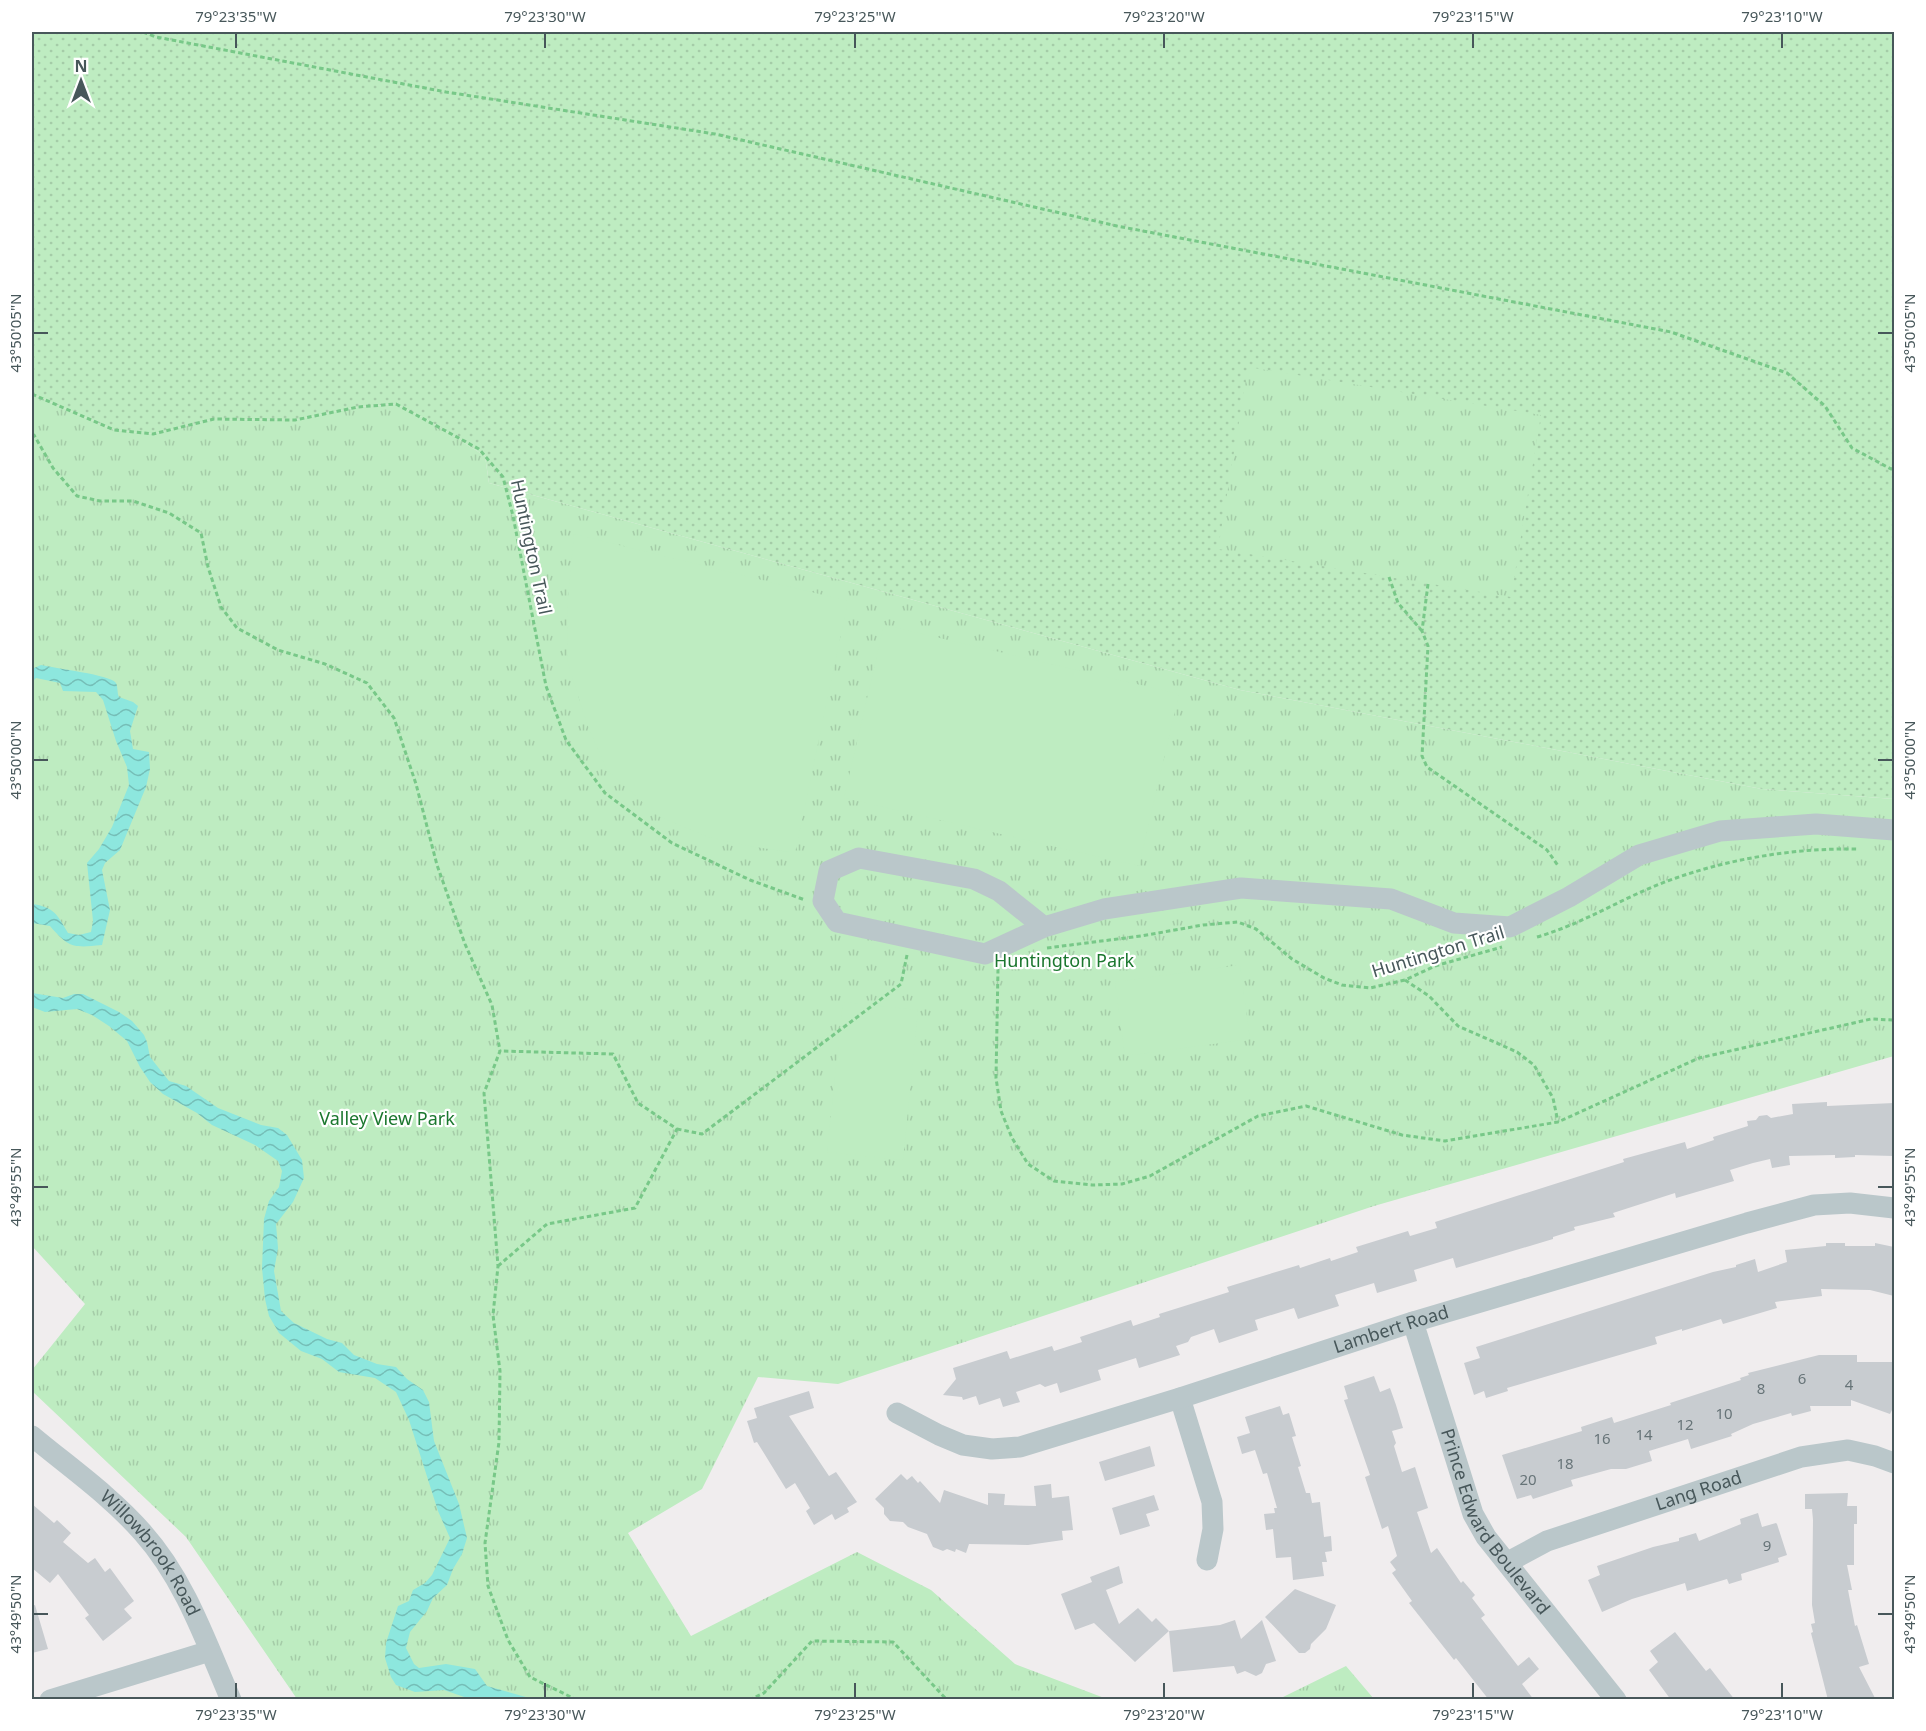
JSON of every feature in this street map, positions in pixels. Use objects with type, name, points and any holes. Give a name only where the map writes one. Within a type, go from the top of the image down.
[{"type":"street","points":[[1044,927],[999,891],[974,879],[859,858],[830,872],[823,901],[837,922],[985,954],[1044,927],[1104,909],[1241,888],[1391,899],[1454,923],[1510,927],[1569,897],[1639,855],[1720,831],[1816,824],[1894,830]]},
{"type":"street","name":"Lambert Road","points":[[897,1413],[951,1441],[977,1448],[1020,1447],[1180,1398],[1413,1322],[1814,1205],[1850,1203],[1894,1208]]},
{"type":"street","name":"Prince Edward Boulevard","points":[[1413,1322],[1473,1514],[1486,1537],[1616,1700]]},
{"type":"street","points":[[1180,1398],[1212,1502],[1213,1529],[1207,1560]]},
{"type":"street","name":"Willowbrook Road","points":[[32,1436],[120,1510],[143,1532],[162,1557],[178,1582],[231,1700]]},
{"type":"street","name":"Lang Road","points":[[1508,1562],[1547,1541],[1801,1457],[1848,1450],[1894,1463]]},
{"type":"street","points":[[50,1700],[210,1651]]},
{"type":"path","points":[[143,32],[156,37],[446,92],[715,134],[1117,226],[1671,332],[1787,373],[1825,406],[1852,448],[1890,469],[1894,468]]},
{"type":"path","name":"Huntington Trail","points":[[32,394],[114,430],[153,434],[214,419],[295,420],[358,407],[396,404],[479,450],[503,477],[550,697],[566,740],[605,793],[672,843],[750,880],[807,901],[823,901]]},
{"type":"path","points":[[32,435],[53,468],[77,496],[100,501],[133,501],[169,513],[201,533],[208,567],[221,607],[237,628],[278,650],[325,664],[367,683],[394,718],[416,784],[437,865],[465,944],[492,1005],[500,1051],[484,1093],[498,1266],[493,1315],[500,1371],[499,1442],[485,1543],[488,1586],[508,1640],[530,1677],[577,1700]]},
{"type":"path","points":[[1389,577],[1398,603],[1422,631],[1428,646],[1422,756],[1427,766],[1546,850],[1559,867]]},
{"type":"path","points":[[1422,631],[1428,584]]},
{"type":"path","points":[[1537,937],[1560,930],[1675,878],[1752,857],[1840,848],[1862,849]]},
{"type":"path","name":"Huntington Trail","points":[[1045,948],[1238,922],[1256,929],[1292,959],[1324,978],[1342,985],[1370,988],[1405,980],[1436,966],[1503,946]]},
{"type":"path","points":[[500,1051],[613,1054],[638,1103],[677,1129],[702,1134],[901,984],[910,938]]},
{"type":"path","points":[[1004,964],[998,968],[996,1078],[1001,1111],[1012,1138],[1028,1164],[1054,1181],[1092,1185],[1122,1184],[1150,1176],[1258,1116],[1306,1106],[1402,1135],[1445,1141],[1558,1122],[1700,1058],[1871,1019],[1894,1020]]},
{"type":"path","points":[[1405,980],[1429,996],[1458,1026],[1517,1052],[1534,1065],[1553,1098],[1558,1122]]},
{"type":"path","points":[[498,1266],[547,1224],[635,1209],[677,1129]]},
{"type":"path","points":[[749,1700],[765,1693],[812,1641],[893,1642],[947,1700]]},
{"type":"green space","points":[[32,32],[1894,32],[1894,799],[1762,789],[1240,690],[489,483],[485,456],[428,420],[396,404],[358,407],[295,420],[214,419],[153,434],[114,430],[32,394]]},
{"type":"green space","points":[[1248,367],[1541,415],[1511,597],[1218,549]]},
{"type":"green space","points":[[32,394],[114,430],[153,434],[214,419],[295,420],[358,407],[396,404],[428,420],[485,456],[489,483],[1240,690],[1762,789],[1894,799],[1894,1056],[1374,1206],[838,1384],[758,1377],[702,1489],[628,1533],[691,1636],[857,1552],[931,1590],[1015,1664],[1107,1699],[297,1699],[186,1537],[32,1391],[32,1370],[85,1304],[32,1246]]},
{"type":"green space","points":[[574,534],[848,601],[795,853],[708,837],[658,816],[607,770],[587,724],[568,664],[567,608]]},
{"type":"green space","points":[[884,625],[1179,694],[1139,866],[844,798]]},
{"type":"green space","points":[[1240,965],[1250,1039],[1125,1056],[1115,982]]},
{"type":"green space","points":[[843,1002],[918,1010],[903,1160],[827,1152]]},
{"type":"green space","points":[[1346,1666],[1374,1699],[1279,1699]]},
{"type":"water","points":[[41,665],[104,677],[116,683],[119,697],[138,706],[130,731],[133,749],[149,752],[150,769],[146,787],[120,850],[105,863],[102,870],[110,910],[102,945],[72,945],[62,939],[50,926],[32,923],[32,904],[54,912],[68,933],[79,935],[91,932],[93,921],[87,863],[99,849],[112,827],[129,785],[127,767],[103,700],[96,692],[63,691],[60,683],[36,678],[32,682],[32,669]]},
{"type":"water","points":[[32,993],[63,998],[83,994],[119,1012],[132,1021],[144,1035],[150,1057],[169,1081],[186,1086],[218,1108],[261,1125],[278,1128],[287,1135],[302,1160],[304,1178],[293,1202],[276,1224],[278,1248],[274,1271],[281,1311],[294,1323],[327,1339],[342,1343],[354,1355],[377,1364],[396,1367],[407,1379],[423,1390],[429,1402],[434,1441],[459,1504],[467,1538],[447,1585],[433,1598],[427,1611],[410,1632],[406,1648],[414,1664],[419,1668],[446,1664],[475,1669],[487,1686],[533,1699],[470,1699],[444,1690],[415,1692],[396,1685],[385,1658],[386,1643],[398,1606],[409,1601],[413,1590],[425,1583],[432,1575],[450,1538],[438,1511],[409,1420],[396,1392],[375,1378],[339,1372],[322,1359],[301,1351],[279,1333],[269,1316],[262,1268],[264,1219],[269,1201],[279,1187],[282,1171],[278,1161],[255,1145],[212,1125],[197,1113],[163,1094],[150,1082],[127,1041],[109,1026],[77,1009],[45,1012],[32,1007]]},
{"type":"building","points":[[1827,1102],[1827,1106],[1894,1103],[1894,1156],[1855,1155],[1855,1157],[1835,1158],[1835,1155],[1789,1156],[1790,1165],[1772,1168],[1770,1159],[1753,1163],[1730,1170],[1734,1181],[1676,1198],[1675,1193],[1613,1213],[1615,1217],[1574,1227],[1575,1230],[1553,1237],[1553,1239],[1456,1268],[1453,1258],[1414,1270],[1417,1281],[1377,1293],[1374,1283],[1335,1295],[1339,1306],[1298,1319],[1294,1308],[1255,1320],[1258,1330],[1219,1343],[1214,1329],[1191,1337],[1188,1342],[1176,1346],[1180,1355],[1139,1368],[1136,1358],[1098,1370],[1101,1380],[1060,1393],[1057,1383],[1045,1387],[1040,1384],[1016,1392],[1020,1402],[1003,1407],[1000,1398],[979,1405],[976,1396],[963,1400],[962,1397],[943,1395],[956,1379],[953,1368],[1007,1351],[1010,1359],[1052,1346],[1054,1351],[1082,1342],[1080,1337],[1131,1320],[1133,1326],[1160,1317],[1159,1314],[1229,1292],[1227,1287],[1299,1265],[1300,1268],[1330,1258],[1331,1261],[1358,1252],[1356,1247],[1408,1231],[1410,1236],[1437,1228],[1435,1222],[1624,1162],[1623,1159],[1685,1142],[1687,1149],[1714,1140],[1713,1137],[1748,1126],[1747,1121],[1756,1120],[1759,1116],[1767,1115],[1771,1118],[1793,1114],[1792,1104]]},
{"type":"building","points":[[1826,1243],[1845,1243],[1845,1246],[1875,1246],[1875,1243],[1894,1247],[1894,1296],[1870,1290],[1821,1289],[1822,1296],[1775,1302],[1777,1308],[1723,1324],[1721,1319],[1655,1337],[1657,1344],[1507,1388],[1508,1391],[1486,1398],[1484,1391],[1474,1395],[1464,1363],[1480,1358],[1476,1347],[1713,1272],[1736,1267],[1736,1265],[1755,1259],[1758,1272],[1787,1262],[1785,1250],[1826,1246]]},
{"type":"building","points":[[1819,1355],[1857,1355],[1857,1362],[1894,1362],[1894,1411],[1892,1410],[1890,1414],[1851,1400],[1851,1406],[1810,1406],[1811,1411],[1792,1416],[1791,1413],[1753,1424],[1731,1434],[1732,1436],[1691,1449],[1688,1439],[1649,1451],[1652,1461],[1626,1469],[1611,1469],[1571,1480],[1573,1486],[1533,1499],[1531,1495],[1517,1499],[1502,1455],[1582,1431],[1581,1427],[1612,1417],[1614,1423],[1671,1405],[1670,1403],[1741,1380],[1740,1378],[1749,1375],[1748,1373]]},
{"type":"building","points":[[1374,1376],[1380,1392],[1390,1388],[1396,1405],[1403,1428],[1392,1431],[1396,1443],[1394,1446],[1402,1472],[1415,1467],[1428,1508],[1417,1512],[1431,1553],[1437,1548],[1461,1583],[1463,1581],[1475,1595],[1472,1598],[1485,1615],[1481,1618],[1518,1666],[1529,1657],[1539,1669],[1522,1684],[1534,1700],[1489,1700],[1409,1603],[1412,1601],[1392,1573],[1396,1570],[1390,1562],[1397,1556],[1388,1526],[1382,1529],[1365,1477],[1370,1475],[1344,1400],[1348,1399],[1344,1386]]},
{"type":"building","points":[[809,1391],[814,1408],[789,1416],[829,1476],[836,1472],[857,1502],[847,1508],[849,1512],[835,1520],[832,1514],[814,1525],[806,1511],[810,1508],[795,1483],[786,1489],[757,1442],[754,1443],[747,1421],[757,1418],[754,1408]]},
{"type":"building","points":[[1280,1406],[1283,1415],[1289,1413],[1296,1436],[1292,1437],[1306,1493],[1310,1493],[1312,1503],[1320,1502],[1324,1537],[1331,1536],[1332,1551],[1325,1552],[1327,1562],[1322,1562],[1324,1576],[1293,1580],[1291,1557],[1276,1558],[1273,1529],[1266,1530],[1264,1514],[1275,1513],[1274,1508],[1277,1508],[1267,1473],[1263,1474],[1255,1450],[1242,1454],[1237,1437],[1250,1433],[1245,1417]]},
{"type":"building","points":[[1150,1446],[1155,1466],[1105,1481],[1099,1462]]},
{"type":"building","points":[[901,1474],[907,1480],[912,1476],[918,1483],[920,1481],[940,1503],[944,1490],[988,1505],[988,1493],[1005,1494],[1004,1505],[1036,1506],[1034,1486],[1051,1484],[1052,1498],[1069,1496],[1073,1530],[1062,1531],[1063,1540],[1028,1545],[969,1544],[966,1553],[956,1549],[955,1552],[947,1549],[943,1551],[933,1547],[927,1534],[908,1527],[903,1522],[890,1521],[884,1514],[884,1508],[875,1499]]},
{"type":"building","points":[[1848,1493],[1847,1506],[1857,1506],[1857,1524],[1854,1524],[1854,1565],[1847,1565],[1852,1590],[1848,1590],[1855,1626],[1857,1625],[1869,1664],[1859,1667],[1876,1700],[1828,1700],[1811,1633],[1813,1632],[1811,1624],[1815,1623],[1812,1605],[1813,1520],[1812,1509],[1805,1509],[1805,1494]]},
{"type":"building","points":[[1154,1495],[1159,1510],[1146,1514],[1150,1526],[1120,1535],[1112,1508]]},
{"type":"building","points":[[32,1504],[54,1523],[57,1520],[71,1533],[63,1542],[88,1563],[95,1558],[105,1572],[110,1568],[134,1601],[124,1609],[132,1618],[103,1641],[85,1618],[89,1615],[58,1574],[50,1583],[32,1568]]},
{"type":"building","points":[[1758,1513],[1762,1527],[1777,1524],[1787,1555],[1778,1558],[1779,1562],[1741,1574],[1742,1580],[1729,1584],[1727,1579],[1687,1591],[1685,1583],[1632,1599],[1602,1612],[1588,1580],[1600,1575],[1597,1566],[1653,1547],[1679,1541],[1679,1538],[1696,1533],[1699,1541],[1741,1524],[1740,1519]]},
{"type":"building","points":[[1119,1566],[1123,1583],[1106,1590],[1119,1624],[1138,1608],[1152,1622],[1156,1618],[1169,1631],[1135,1662],[1094,1623],[1075,1630],[1061,1594],[1092,1582],[1090,1577]]},
{"type":"building","points":[[1295,1589],[1336,1605],[1326,1629],[1305,1653],[1299,1653],[1265,1617]]},
{"type":"building","points":[[35,1605],[48,1649],[32,1653],[32,1606]]},
{"type":"building","points":[[1235,1620],[1241,1639],[1262,1620],[1276,1661],[1266,1664],[1262,1673],[1256,1676],[1245,1671],[1237,1674],[1234,1666],[1173,1672],[1169,1631],[1220,1625]]},
{"type":"building","points":[[1675,1632],[1706,1671],[1710,1668],[1735,1700],[1671,1700],[1649,1670],[1658,1662],[1650,1651]]},
{"type":"park label","name":"Huntington Park","points":[[1064,961]]},
{"type":"park label","name":"Valley View Park","points":[[387,1119]]}]
